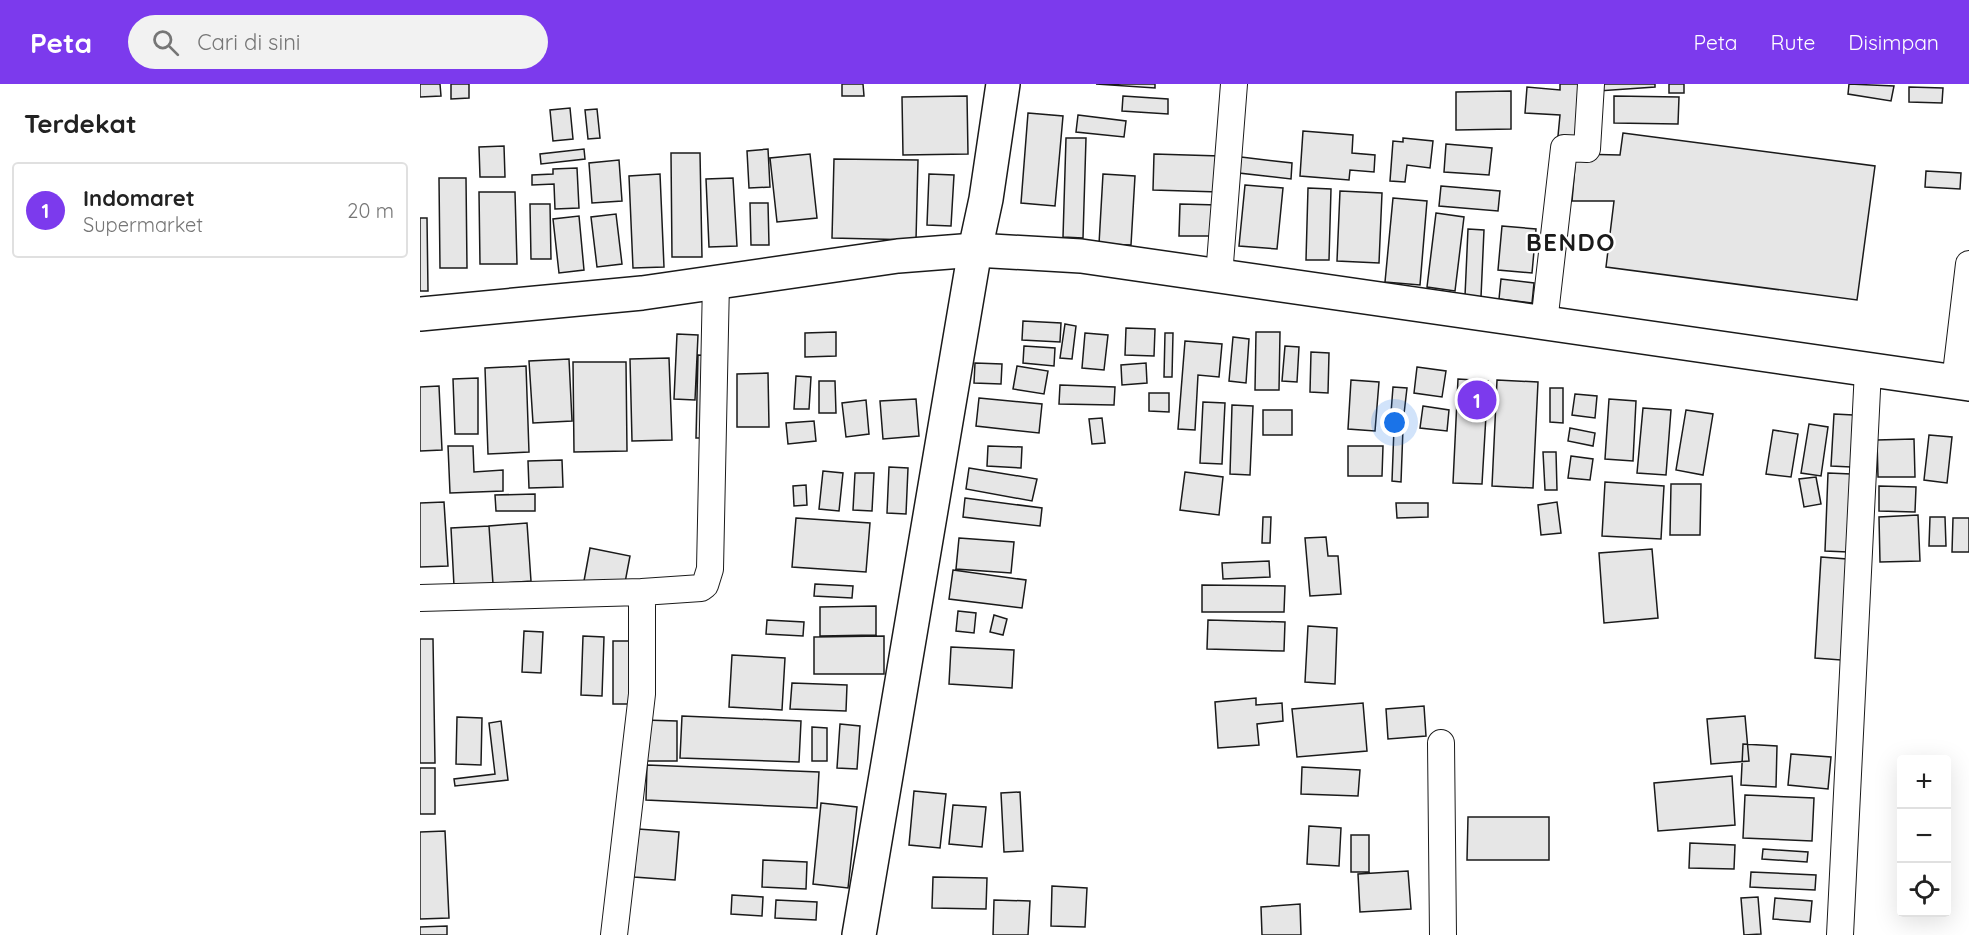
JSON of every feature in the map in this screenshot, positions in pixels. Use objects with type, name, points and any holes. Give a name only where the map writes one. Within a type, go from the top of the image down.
[{"type":"main road","points":[[859,935],[975,250],[981,226],[1003,84]]},
{"type":"main road","points":[[420,314],[642,293],[898,256],[975,250],[1081,256],[1962,383]]},
{"type":"street","points":[[1219,276],[1234,84]]},
{"type":"street","points":[[1544,323],[1564,148],[1587,149],[1591,84]]},
{"type":"street","points":[[1962,383],[1969,264]]},
{"type":"street","points":[[420,598],[642,592],[701,588],[705,585],[710,569],[716,282]]},
{"type":"street","points":[[1840,935],[1868,370]]},
{"type":"street","points":[[614,935],[642,694],[642,592]]},
{"type":"street","points":[[1441,743],[1443,935]]},
{"type":"building","points":[[420,84],[440,84],[441,96],[420,97]]},
{"type":"building","points":[[451,84],[469,84],[469,98],[451,99]]},
{"type":"building","points":[[842,84],[863,84],[864,96],[842,96]]},
{"type":"building","points":[[1096,84],[1155,84],[1155,88]]},
{"type":"building","points":[[1560,84],[1584,84],[1581,137],[1558,136],[1560,115],[1525,113],[1527,87],[1560,90]]},
{"type":"building","points":[[1598,84],[1655,84],[1655,87],[1598,91]]},
{"type":"building","points":[[1669,84],[1684,84],[1684,93],[1669,93]]},
{"type":"building","points":[[1849,84],[1894,86],[1891,101],[1848,94]]},
{"type":"building","points":[[1909,87],[1943,88],[1942,103],[1909,102]]},
{"type":"building","points":[[1511,91],[1511,129],[1456,130],[1456,92]]},
{"type":"building","points":[[967,96],[968,154],[903,155],[902,97]]},
{"type":"building","points":[[1123,96],[1168,99],[1168,114],[1122,111]]},
{"type":"building","points":[[1614,96],[1679,97],[1678,124],[1614,123]]},
{"type":"building","points":[[570,108],[573,139],[553,141],[550,110]]},
{"type":"building","points":[[597,109],[600,138],[588,139],[585,110]]},
{"type":"building","points":[[1028,113],[1063,116],[1055,206],[1021,203]]},
{"type":"building","points":[[1078,115],[1126,121],[1124,137],[1076,132]]},
{"type":"building","points":[[1303,131],[1353,135],[1352,153],[1375,155],[1374,172],[1350,170],[1349,180],[1300,176]]},
{"type":"building","points":[[1623,133],[1875,166],[1857,300],[1606,267],[1614,201],[1572,201],[1576,154],[1620,155]]},
{"type":"building","points":[[1066,138],[1086,138],[1083,238],[1063,237]]},
{"type":"building","points":[[1403,138],[1433,141],[1430,168],[1407,165],[1405,182],[1390,181],[1393,141],[1403,142]]},
{"type":"building","points":[[1446,144],[1492,148],[1489,175],[1444,172]]},
{"type":"building","points":[[504,146],[505,177],[480,177],[479,147]]},
{"type":"building","points":[[584,149],[585,159],[541,164],[540,154]]},
{"type":"building","points":[[768,149],[770,187],[749,188],[747,151]]},
{"type":"building","points":[[671,153],[700,153],[702,257],[672,257]]},
{"type":"building","points":[[810,154],[817,218],[777,222],[770,158]]},
{"type":"building","points":[[1154,154],[1220,156],[1219,192],[1153,190]]},
{"type":"building","points":[[1241,157],[1292,163],[1291,179],[1239,173]]},
{"type":"building","points":[[834,159],[918,160],[916,240],[832,238]]},
{"type":"building","points":[[619,160],[622,201],[592,203],[589,163]]},
{"type":"building","points":[[577,168],[579,208],[555,209],[554,184],[532,185],[532,175],[553,174],[553,169]]},
{"type":"building","points":[[1926,171],[1961,173],[1960,189],[1925,187]]},
{"type":"building","points":[[660,174],[664,267],[633,268],[629,176]]},
{"type":"building","points":[[929,174],[954,175],[951,226],[927,225]]},
{"type":"building","points":[[1103,174],[1135,176],[1131,245],[1099,244]]},
{"type":"building","points":[[439,178],[466,178],[467,268],[440,268]]},
{"type":"building","points":[[733,178],[737,246],[709,247],[706,179]]},
{"type":"building","points":[[1245,185],[1283,188],[1277,249],[1239,246]]},
{"type":"building","points":[[1441,186],[1500,191],[1498,211],[1439,206]]},
{"type":"building","points":[[1308,188],[1331,189],[1329,260],[1306,260]]},
{"type":"building","points":[[1340,191],[1382,193],[1379,263],[1337,261]]},
{"type":"building","points":[[479,192],[515,192],[517,264],[480,264]]},
{"type":"building","points":[[1393,198],[1427,201],[1420,285],[1385,282]]},
{"type":"building","points":[[750,203],[768,203],[769,245],[751,245]]},
{"type":"building","points":[[530,204],[550,204],[551,259],[531,259]]},
{"type":"building","points":[[1180,204],[1218,205],[1216,236],[1179,236]]},
{"type":"building","points":[[1436,213],[1464,217],[1455,291],[1427,287]]},
{"type":"building","points":[[616,214],[622,264],[597,267],[591,217]]},
{"type":"building","points":[[579,216],[584,270],[559,273],[553,219]]},
{"type":"building","points":[[420,218],[427,218],[428,291],[420,291]]},
{"type":"building","points":[[1502,226],[1536,229],[1532,273],[1498,270]]},
{"type":"building","points":[[1468,229],[1484,230],[1481,297],[1465,296]]},
{"type":"building","points":[[1501,279],[1534,283],[1532,303],[1499,299]]},
{"type":"building","points":[[1023,321],[1061,323],[1060,342],[1022,340]]},
{"type":"building","points":[[1065,324],[1076,326],[1072,359],[1060,358]]},
{"type":"building","points":[[1126,328],[1155,329],[1154,356],[1125,355]]},
{"type":"building","points":[[836,332],[836,356],[805,357],[805,333]]},
{"type":"building","points":[[1256,332],[1280,332],[1279,390],[1255,390]]},
{"type":"building","points":[[1085,333],[1108,335],[1104,370],[1082,368]]},
{"type":"building","points":[[1165,333],[1173,333],[1172,377],[1164,377]]},
{"type":"building","points":[[677,334],[698,335],[695,400],[674,399]]},
{"type":"building","points":[[1233,337],[1249,339],[1246,383],[1229,381]]},
{"type":"building","points":[[1185,341],[1222,344],[1219,377],[1198,375],[1195,430],[1178,429]]},
{"type":"building","points":[[1024,346],[1055,348],[1054,366],[1023,363]]},
{"type":"building","points":[[1285,346],[1299,347],[1297,382],[1282,381]]},
{"type":"building","points":[[1311,352],[1329,353],[1328,393],[1310,392]]},
{"type":"building","points":[[698,355],[712,356],[710,438],[696,438]]},
{"type":"building","points":[[669,358],[672,440],[632,441],[630,359]]},
{"type":"building","points":[[569,359],[572,421],[533,423],[529,361]]},
{"type":"building","points":[[573,362],[626,362],[627,451],[574,452]]},
{"type":"building","points":[[975,363],[1002,364],[1001,384],[974,383]]},
{"type":"building","points":[[1146,363],[1147,383],[1122,385],[1121,365]]},
{"type":"building","points":[[526,366],[529,452],[488,454],[485,368]]},
{"type":"building","points":[[1017,366],[1048,371],[1044,394],[1013,389]]},
{"type":"building","points":[[1417,367],[1446,371],[1442,397],[1414,393]]},
{"type":"building","points":[[768,373],[769,427],[737,427],[737,374]]},
{"type":"building","points":[[796,376],[811,377],[809,409],[794,409]]},
{"type":"building","points":[[478,378],[478,434],[455,434],[453,379]]},
{"type":"building","points":[[1458,379],[1488,381],[1482,484],[1453,483]]},
{"type":"building","points":[[1351,380],[1379,382],[1375,431],[1348,429]]},
{"type":"building","points":[[1497,380],[1538,382],[1533,488],[1492,486]]},
{"type":"building","points":[[819,381],[835,381],[836,413],[819,413]]},
{"type":"building","points":[[1060,385],[1115,387],[1114,405],[1059,404]]},
{"type":"building","points":[[439,386],[442,450],[420,451],[420,387]]},
{"type":"building","points":[[1393,387],[1407,388],[1404,414],[1391,413]]},
{"type":"building","points":[[1550,388],[1563,388],[1563,423],[1550,422]]},
{"type":"building","points":[[1149,393],[1169,393],[1169,412],[1149,411]]},
{"type":"building","points":[[1575,394],[1597,396],[1595,418],[1572,415]]},
{"type":"building","points":[[979,398],[1042,404],[1039,433],[976,426]]},
{"type":"building","points":[[916,399],[919,436],[883,439],[880,401]]},
{"type":"building","points":[[1609,399],[1636,401],[1633,461],[1605,459]]},
{"type":"building","points":[[866,400],[869,434],[846,437],[842,403]]},
{"type":"building","points":[[1203,402],[1225,403],[1222,464],[1200,463]]},
{"type":"building","points":[[1232,405],[1253,406],[1250,475],[1230,474]]},
{"type":"building","points":[[1423,406],[1449,410],[1447,431],[1420,428]]},
{"type":"building","points":[[1643,408],[1671,410],[1666,475],[1637,473]]},
{"type":"building","points":[[1263,410],[1292,410],[1292,435],[1263,435]]},
{"type":"building","points":[[1686,410],[1713,414],[1703,475],[1676,470]]},
{"type":"building","points":[[1834,414],[1853,415],[1851,467],[1831,466]]},
{"type":"building","points":[[1102,418],[1105,443],[1092,444],[1089,419]]},
{"type":"building","points":[[814,421],[816,441],[788,444],[786,423]]},
{"type":"building","points":[[1809,424],[1828,427],[1821,476],[1801,473]]},
{"type":"building","points":[[1394,428],[1403,428],[1401,482],[1392,481]]},
{"type":"building","points":[[1570,428],[1595,433],[1593,446],[1568,441]]},
{"type":"building","points":[[1773,430],[1798,434],[1791,477],[1766,474]]},
{"type":"building","points":[[1929,435],[1952,437],[1947,483],[1924,480]]},
{"type":"building","points":[[1914,439],[1915,477],[1878,477],[1877,440]]},
{"type":"building","points":[[448,446],[473,446],[474,472],[503,470],[503,491],[450,493]]},
{"type":"building","points":[[988,446],[1022,447],[1021,468],[987,466]]},
{"type":"building","points":[[1348,446],[1383,446],[1382,476],[1348,476]]},
{"type":"building","points":[[1543,452],[1556,452],[1557,490],[1545,490]]},
{"type":"building","points":[[1571,456],[1593,459],[1590,480],[1568,478]]},
{"type":"building","points":[[562,460],[563,487],[529,488],[528,461]]},
{"type":"building","points":[[889,467],[908,468],[906,514],[887,513]]},
{"type":"building","points":[[969,468],[1037,479],[1032,501],[966,489]]},
{"type":"building","points":[[823,471],[843,473],[839,511],[819,509]]},
{"type":"building","points":[[1185,472],[1223,477],[1219,515],[1180,510]]},
{"type":"building","points":[[855,473],[874,473],[872,511],[853,510]]},
{"type":"building","points":[[1828,473],[1851,474],[1848,552],[1825,551]]},
{"type":"building","points":[[1816,477],[1821,504],[1804,507],[1799,479]]},
{"type":"building","points":[[1605,482],[1664,486],[1661,539],[1602,536]]},
{"type":"building","points":[[1671,484],[1701,484],[1700,535],[1670,535]]},
{"type":"building","points":[[806,485],[807,505],[794,506],[793,486]]},
{"type":"building","points":[[1879,486],[1916,487],[1915,512],[1879,511]]},
{"type":"building","points":[[535,494],[535,511],[496,511],[495,495]]},
{"type":"building","points":[[965,498],[1042,508],[1040,526],[963,517]]},
{"type":"building","points":[[444,502],[448,566],[420,567],[420,503]]},
{"type":"building","points":[[1557,502],[1561,533],[1541,535],[1538,505]]},
{"type":"building","points":[[1396,503],[1428,503],[1428,517],[1397,518]]},
{"type":"building","points":[[1918,515],[1920,561],[1880,562],[1879,517]]},
{"type":"building","points":[[1263,517],[1271,517],[1270,543],[1262,543]]},
{"type":"building","points":[[1930,517],[1945,517],[1946,546],[1929,546]]},
{"type":"building","points":[[796,518],[870,523],[866,572],[792,567]]},
{"type":"building","points":[[1953,518],[1969,518],[1969,552],[1952,552]]},
{"type":"building","points":[[527,523],[531,581],[493,584],[489,526]]},
{"type":"building","points":[[489,526],[493,584],[454,586],[451,528]]},
{"type":"building","points":[[1326,537],[1328,556],[1338,556],[1341,594],[1310,596],[1305,538]]},
{"type":"building","points":[[959,538],[1014,542],[1011,573],[956,569]]},
{"type":"building","points":[[590,548],[630,556],[624,588],[584,581]]},
{"type":"building","points":[[1652,549],[1658,618],[1604,623],[1599,553]]},
{"type":"building","points":[[1821,557],[1847,559],[1841,660],[1815,658]]},
{"type":"building","points":[[1269,561],[1270,577],[1223,579],[1222,563]]},
{"type":"building","points":[[953,570],[1026,580],[1022,608],[949,599]]},
{"type":"building","points":[[815,584],[853,586],[852,598],[814,596]]},
{"type":"building","points":[[1202,585],[1285,586],[1284,612],[1202,612]]},
{"type":"building","points":[[876,606],[876,635],[820,636],[820,607]]},
{"type":"building","points":[[958,611],[976,613],[974,633],[956,631]]},
{"type":"building","points":[[994,615],[1007,619],[1003,635],[990,632]]},
{"type":"building","points":[[767,620],[804,622],[803,636],[766,634]]},
{"type":"building","points":[[1208,620],[1285,622],[1284,651],[1207,649]]},
{"type":"building","points":[[1308,626],[1337,628],[1335,684],[1305,682]]},
{"type":"building","points":[[524,631],[543,632],[541,673],[522,672]]},
{"type":"building","points":[[583,636],[604,637],[602,696],[581,695]]},
{"type":"building","points":[[884,636],[884,674],[814,674],[814,637]]},
{"type":"building","points":[[420,639],[433,639],[435,763],[420,763]]},
{"type":"building","points":[[613,641],[634,641],[634,704],[613,704]]},
{"type":"building","points":[[951,647],[1014,650],[1012,688],[949,684]]},
{"type":"building","points":[[732,655],[785,658],[782,710],[729,707]]},
{"type":"building","points":[[792,683],[847,685],[846,711],[790,709]]},
{"type":"building","points":[[1256,698],[1256,705],[1282,703],[1283,721],[1257,724],[1259,745],[1218,748],[1215,702]]},
{"type":"building","points":[[1363,703],[1367,751],[1297,757],[1292,709]]},
{"type":"building","points":[[1424,706],[1426,736],[1388,739],[1386,709]]},
{"type":"building","points":[[682,716],[801,721],[799,762],[680,758]]},
{"type":"building","points":[[1745,716],[1749,761],[1711,764],[1707,719]]},
{"type":"building","points":[[457,717],[482,718],[481,765],[456,764]]},
{"type":"building","points":[[644,720],[677,721],[677,761],[643,761]]},
{"type":"building","points":[[501,721],[508,780],[455,786],[454,779],[495,774],[489,723]]},
{"type":"building","points":[[840,724],[860,726],[857,769],[837,768]]},
{"type":"building","points":[[812,727],[827,728],[827,761],[812,761]]},
{"type":"building","points":[[1743,744],[1777,746],[1776,787],[1741,785]]},
{"type":"building","points":[[1791,754],[1831,757],[1828,789],[1788,785]]},
{"type":"building","points":[[647,765],[819,772],[817,808],[646,800]]},
{"type":"building","points":[[1302,767],[1360,770],[1358,796],[1301,794]]},
{"type":"building","points":[[420,768],[435,768],[435,814],[420,814]]},
{"type":"building","points":[[1732,776],[1735,825],[1658,831],[1654,783]]},
{"type":"building","points":[[914,791],[946,794],[940,848],[909,845]]},
{"type":"building","points":[[1020,792],[1023,851],[1004,852],[1001,793]]},
{"type":"building","points":[[1745,795],[1814,798],[1812,841],[1743,838]]},
{"type":"building","points":[[821,803],[857,807],[848,888],[813,884]]},
{"type":"building","points":[[953,805],[986,807],[982,847],[949,844]]},
{"type":"building","points":[[1468,817],[1549,817],[1549,860],[1467,860]]},
{"type":"building","points":[[1309,826],[1341,828],[1339,866],[1307,864]]},
{"type":"building","points":[[638,829],[679,832],[675,880],[634,877]]},
{"type":"building","points":[[445,831],[449,918],[420,919],[420,832]]},
{"type":"building","points":[[1351,835],[1369,835],[1369,872],[1351,872]]},
{"type":"building","points":[[1690,843],[1735,845],[1734,869],[1689,868]]},
{"type":"building","points":[[1763,849],[1808,852],[1807,862],[1762,859]]},
{"type":"building","points":[[763,860],[807,862],[806,889],[762,887]]},
{"type":"building","points":[[1408,871],[1411,909],[1360,912],[1358,874]]},
{"type":"building","points":[[1751,872],[1816,875],[1815,890],[1750,887]]},
{"type":"building","points":[[933,877],[987,878],[986,909],[932,908]]},
{"type":"building","points":[[1052,886],[1087,888],[1085,927],[1051,926]]},
{"type":"building","points":[[732,895],[763,897],[762,916],[731,914]]},
{"type":"building","points":[[1758,897],[1761,934],[1744,935],[1741,898]]},
{"type":"building","points":[[1775,898],[1812,901],[1810,922],[1773,919]]},
{"type":"building","points":[[776,900],[817,902],[816,920],[775,918]]},
{"type":"building","points":[[994,900],[1030,901],[1028,935],[993,935]]},
{"type":"building","points":[[1300,904],[1301,935],[1262,935],[1261,907]]},
{"type":"building","points":[[447,926],[447,935],[420,935],[420,927]]},
{"type":"place","name":"Indomaret","points":[[1477,400]]},
{"type":"district","name":"BENDO","points":[[1571,242]]}]
